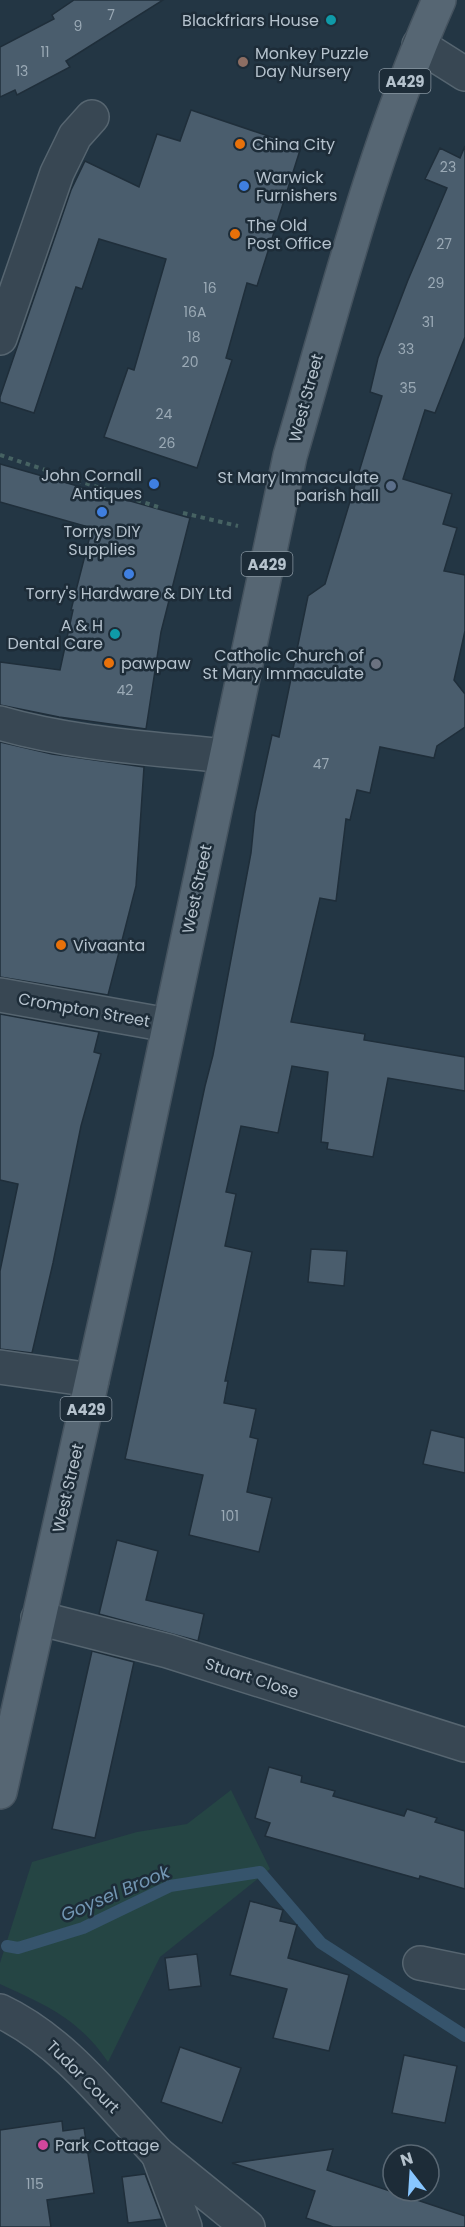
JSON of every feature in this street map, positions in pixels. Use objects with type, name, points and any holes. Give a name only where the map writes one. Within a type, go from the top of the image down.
[{"type":"main road","name":"West Street","points":[[0,1792],[92,1380],[290,456],[323,336],[394,108],[439,0]]},
{"type":"street","points":[[419,45],[465,74]]},
{"type":"street","points":[[0,338],[57,173],[75,136],[92,117]]},
{"type":"street","points":[[0,723],[98,743],[225,756]]},
{"type":"street","name":"Crompton Street","points":[[0,995],[168,1025]]},
{"type":"street","points":[[0,1367],[92,1380]]},
{"type":"street","name":"Stuart Close","points":[[38,1618],[168,1651],[465,1745]]},
{"type":"street","points":[[420,1964],[465,1972]]},
{"type":"street","name":"Tudor Court","points":[[0,2011],[32,2027],[86,2076],[158,2154],[248,2227]]},
{"type":"street","name":"Tudor Court","points":[[158,2154],[185,2227]]},
{"type":"path","points":[[0,455],[158,507]]},
{"type":"path","points":[[183,513],[274,535]]},
{"type":"green space","points":[[231,1790],[270,1869],[160,1957],[108,2062],[97,2047],[73,2024],[47,2007],[0,1984],[0,1963],[32,1862],[137,1832],[187,1824]]},
{"type":"building","points":[[74,0],[163,0],[66,61],[70,67],[17,95],[15,90],[0,97],[0,47],[54,19],[52,15]]},
{"type":"building","points":[[191,110],[301,147],[257,286],[247,283],[226,358],[232,360],[197,468],[104,437],[128,368],[134,370],[166,259],[99,239],[82,289],[76,287],[34,413],[0,402],[71,190],[85,161],[139,187],[157,134],[180,141]]},
{"type":"building","points":[[465,146],[465,337],[435,413],[425,410],[403,479],[452,494],[443,524],[457,528],[444,571],[465,575],[465,631],[454,680],[465,694],[465,727],[437,746],[434,758],[380,747],[370,793],[357,790],[350,820],[346,819],[336,901],[320,898],[291,1022],[365,1034],[364,1040],[465,1057],[465,1091],[388,1078],[373,1157],[327,1149],[328,1143],[321,1142],[328,1072],[292,1066],[278,1133],[241,1126],[226,1192],[236,1194],[225,1246],[252,1252],[225,1381],[228,1381],[224,1403],[256,1409],[250,1437],[258,1439],[247,1492],[272,1498],[259,1552],[189,1535],[203,1475],[125,1459],[213,1055],[251,853],[255,813],[272,735],[279,737],[308,596],[325,584],[382,396],[370,392],[378,358],[447,188],[425,179],[440,148],[460,158]]},
{"type":"building","points":[[0,464],[190,518],[161,632],[146,729],[59,717],[0,705],[0,662],[60,670],[73,610],[71,610],[92,528],[0,502]]},
{"type":"building","points":[[0,742],[52,754],[144,767],[136,886],[108,995],[0,977]]},
{"type":"building","points":[[0,1014],[99,1032],[94,1052],[101,1054],[81,1126],[32,1353],[0,1349],[0,1271],[18,1184],[0,1180]]},
{"type":"building","points":[[311,1249],[347,1251],[344,1286],[308,1282]]},
{"type":"building","points":[[431,1430],[465,1438],[465,1473],[423,1464]]},
{"type":"building","points":[[117,1540],[158,1551],[146,1600],[204,1614],[198,1641],[99,1614]]},
{"type":"building","points":[[92,1651],[134,1662],[95,1838],[52,1829]]},
{"type":"building","points":[[269,1767],[302,1776],[301,1782],[335,1791],[333,1796],[404,1816],[407,1809],[437,1818],[435,1822],[465,1831],[465,1889],[420,1876],[419,1879],[265,1836],[270,1823],[255,1818]]},
{"type":"building","points":[[250,1901],[283,1910],[280,1921],[297,1925],[288,1958],[349,1975],[329,2051],[273,2038],[287,1989],[230,1975]]},
{"type":"building","points":[[197,1954],[201,1986],[169,1990],[165,1958]]},
{"type":"building","points":[[180,2047],[241,2068],[222,2123],[161,2102]]},
{"type":"building","points":[[404,2055],[457,2066],[445,2123],[392,2113]]},
{"type":"building","points":[[62,2121],[63,2131],[84,2128],[94,2193],[47,2200],[51,2227],[0,2227],[0,2130]]},
{"type":"building","points":[[333,2149],[327,2170],[381,2188],[381,2203],[426,2203],[465,2216],[465,2227],[333,2227],[306,2218],[315,2191],[232,2163]]},
{"type":"building","points":[[145,2174],[162,2219],[128,2223],[122,2177]]},
{"type":"waterway","name":"Goysel Brook","points":[[7,1946],[18,1948],[83,1928],[170,1886],[260,1872],[321,1943],[465,2036]]},
{"type":"place","name":"Blackfriars House","points":[[331,20]]},
{"type":"place","name":"Monkey Puzzle Day Nursery","points":[[243,62]]},
{"type":"place","name":"China City","points":[[240,144]]},
{"type":"place","name":"Warwick Furnishers","points":[[244,186]]},
{"type":"place","name":"The Old Post Office","points":[[235,234]]},
{"type":"place","name":"John Cornall Antiques","points":[[154,484]]},
{"type":"place","name":"St Mary Immaculate parish hall","points":[[391,486]]},
{"type":"place","name":"Torrys DIY Supplies","points":[[102,512]]},
{"type":"place","name":"Torry's Hardware & DIY Ltd","points":[[129,574]]},
{"type":"place","name":"A & H Dental Care","points":[[115,634]]},
{"type":"place","name":"pawpaw","points":[[109,663]]},
{"type":"place","name":"Catholic Church of St Mary Immaculate","points":[[376,664]]},
{"type":"place","name":"Vivaanta","points":[[61,945]]},
{"type":"place","name":"Park Cottage","points":[[43,2145]]}]
